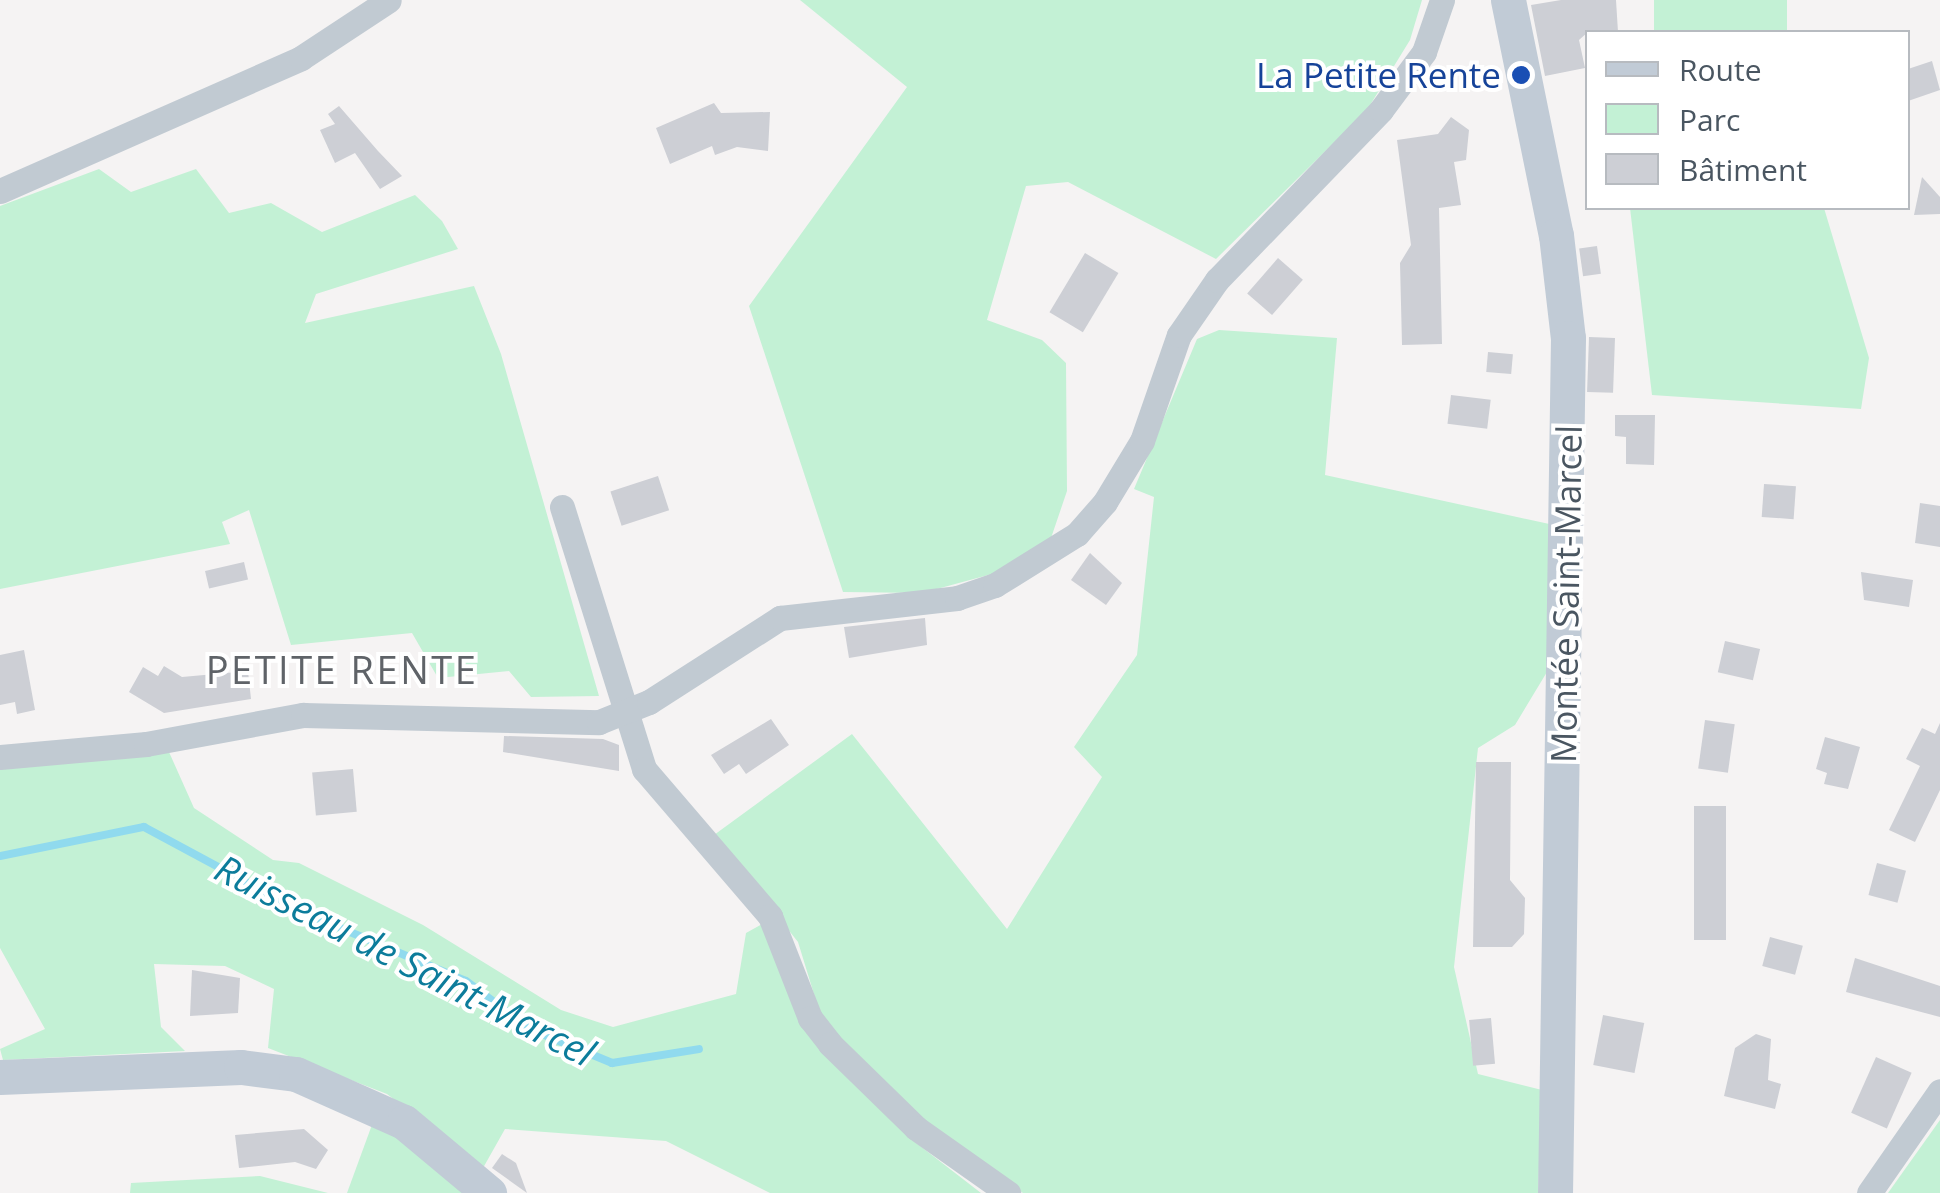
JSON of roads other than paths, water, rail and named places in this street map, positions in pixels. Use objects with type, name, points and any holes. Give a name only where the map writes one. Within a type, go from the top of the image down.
[{"type":"main road","name":"Montée Saint-Marcel","points":[[1508,0],[1556,235],[1568,338],[1555,1193]]},
{"type":"main road","points":[[0,1077],[241,1067],[296,1074],[404,1122],[489,1193]]},
{"type":"street","points":[[0,190],[302,58],[389,0]]},
{"type":"street","points":[[0,756],[146,744],[303,715],[600,722],[624,716],[780,618],[974,594],[1077,534],[1126,474],[1179,336],[1208,294],[1381,110],[1424,52],[1442,0]]},
{"type":"street","points":[[562,507],[624,716],[644,769],[770,916],[810,1018],[830,1044],[916,1128],[1008,1193]]},
{"type":"street","points":[[1869,1193],[1940,1090]]},
{"type":"waterway","name":"Ruisseau de Saint-Marcel","points":[[0,856],[144,827],[298,910],[466,981],[530,1029],[612,1063],[699,1049]]},
{"type":"place","name":"La Petite Rente","points":[[1521,75]]},
{"type":"district","name":"PETITE RENTE","points":[[342,670]]}]
